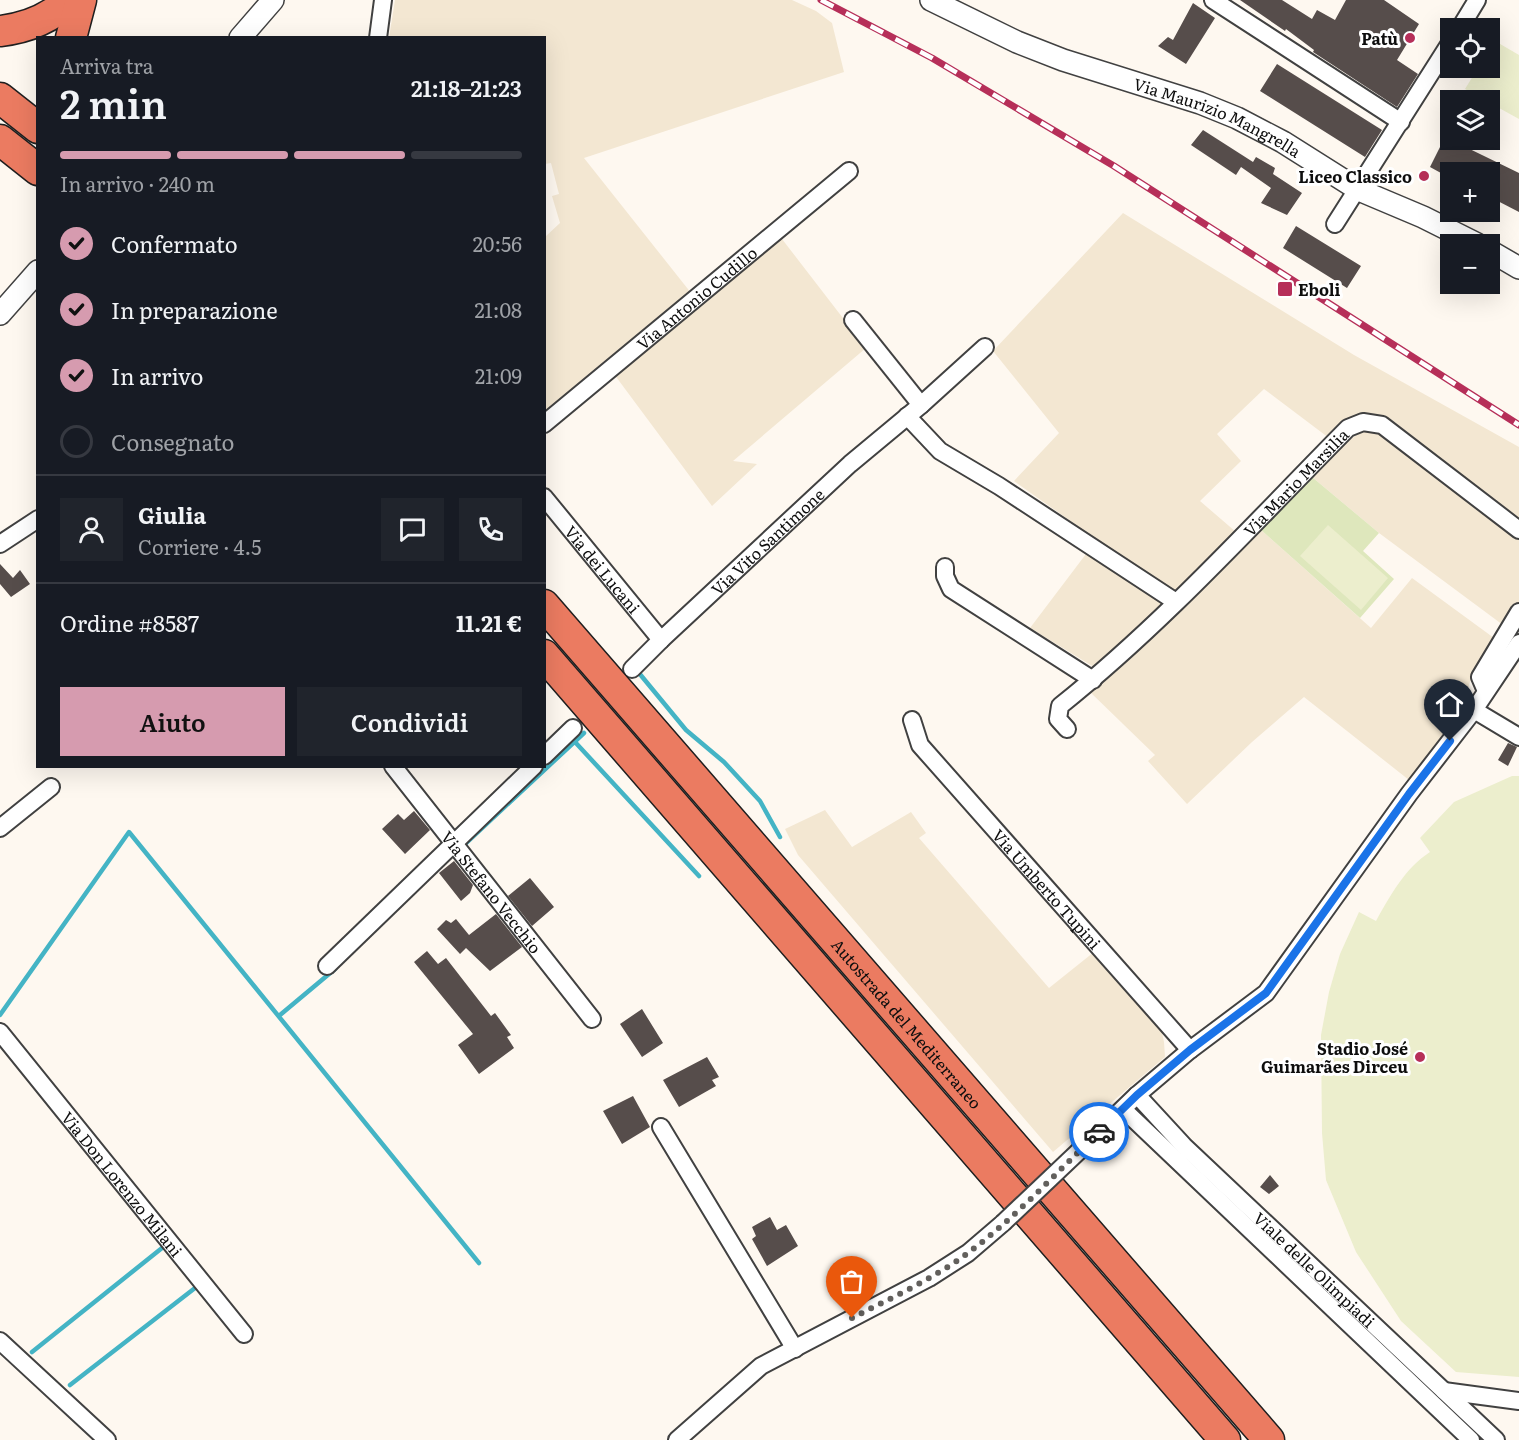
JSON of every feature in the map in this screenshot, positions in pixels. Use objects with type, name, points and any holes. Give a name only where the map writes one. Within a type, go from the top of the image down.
[{"type":"highway","points":[[0,31],[18,29],[40,21],[69,0]]},
{"type":"highway","points":[[71,36],[81,0]]},
{"type":"highway","points":[[0,98],[36,126]]},
{"type":"highway","points":[[0,140],[36,168]]},
{"type":"highway","points":[[0,165],[36,187]]},
{"type":"highway","name":"Autostrada del Mediterraneo","points":[[546,607],[1269,1440]]},
{"type":"highway","name":"Autostrada del Mediterraneo","points":[[546,657],[1225,1440]]},
{"type":"street","points":[[242,36],[273,0]]},
{"type":"street","points":[[378,36],[383,0]]},
{"type":"street","name":"Via Maurizio Mangrella","points":[[931,0],[1017,42],[1063,60],[1191,100],[1238,118],[1283,142],[1359,190],[1457,234]]},
{"type":"street","name":"Via Maurizio Mangrella","points":[[954,0],[983,25]]},
{"type":"street","points":[[1213,0],[1401,122]]},
{"type":"street","points":[[1466,18],[1477,0]]},
{"type":"street","points":[[1335,224],[1359,190],[1440,59]]},
{"type":"street","name":"Via Antonio Cudillo","points":[[546,422],[849,171]]},
{"type":"street","points":[[1500,257],[1519,268]]},
{"type":"street","points":[[0,314],[36,273]]},
{"type":"street","points":[[853,320],[921,405]]},
{"type":"street","name":"Via Vito Santimone","points":[[632,669],[850,464],[921,405],[985,347]]},
{"type":"street","points":[[907,416],[940,451],[999,486],[1176,602]]},
{"type":"street","name":"Via Mario Marsilia","points":[[1067,729],[1058,719],[1060,706],[1093,680],[1176,602],[1348,428],[1363,422],[1382,425],[1519,530]]},
{"type":"street","name":"Via dei Lucani","points":[[546,499],[661,640]]},
{"type":"street","points":[[0,544],[36,520]]},
{"type":"street","points":[[945,567],[945,576],[951,589],[1093,680]]},
{"type":"street","points":[[1486,691],[1480,677],[1519,612]]},
{"type":"street","points":[[677,1440],[761,1366],[929,1278],[968,1253],[1004,1223],[1137,1095],[1190,1050],[1266,993],[1409,794],[1474,710],[1519,643]]},
{"type":"street","points":[[1474,710],[1519,737]]},
{"type":"street","name":"Via Umberto Tupini","points":[[912,720],[920,745],[1190,1050]]},
{"type":"street","points":[[546,754],[573,728]]},
{"type":"street","name":"Via Stefano Vecchio","points":[[395,768],[592,1019]]},
{"type":"street","points":[[327,966],[532,768]]},
{"type":"street","points":[[0,828],[51,786]]},
{"type":"street","name":"Via Don Lorenzo Milani","points":[[0,1032],[244,1334]]},
{"type":"street","name":"Viale delle Olimpiadi","points":[[1137,1095],[1184,1146],[1496,1440]]},
{"type":"street","name":"Viale delle Olimpiadi","points":[[1123,1109],[1185,1177],[1471,1440]]},
{"type":"street","points":[[661,1127],[795,1349]]},
{"type":"street","points":[[0,1341],[107,1440]]},
{"type":"street","points":[[1444,1391],[1519,1401]]},
{"type":"shaded area","points":[[395,0],[792,0],[816,11],[832,23],[844,72],[584,158],[699,303],[782,239],[866,348],[733,461],[757,464],[712,506],[608,366],[546,417],[546,236],[560,223],[552,196],[559,194],[551,163],[546,164],[546,36],[389,36]]},
{"type":"shaded area","points":[[1123,213],[1354,355],[1519,447],[1519,519],[1389,418],[1370,413],[1354,417],[1329,438],[1264,389],[1217,434],[1241,461],[1200,501],[1236,532],[1176,592],[1014,481],[1059,433],[993,351]]},
{"type":"shaded area","points":[[1363,430],[1377,432],[1519,536],[1519,603],[1503,625],[1379,533],[1312,477],[1347,442]]},
{"type":"shaded area","points":[[1260,529],[1371,628],[1412,578],[1494,638],[1470,682],[1464,706],[1409,780],[1304,697],[1252,742],[1187,804],[1148,761],[1155,755],[1089,691],[1107,675],[1030,628],[1089,550],[1170,603]]},
{"type":"shaded area","points":[[825,810],[852,847],[911,812],[926,833],[919,838],[1049,988],[1094,952],[1161,1028],[1165,1057],[1053,1152],[798,855],[785,829]]},
{"type":"green space","points":[[1500,44],[1519,55],[1519,119],[1500,109],[1500,90],[1465,89],[1472,78],[1500,78]]},
{"type":"green space","points":[[1312,477],[1379,533],[1363,551],[1394,579],[1360,618],[1260,529]]},
{"type":"green space","points":[[1328,525],[1388,578],[1361,610],[1300,556]]},
{"type":"green space","name":"Stadio José Guimarães Dirceu","points":[[1512,776],[1519,776],[1519,1377],[1456,1372],[1401,1321],[1356,1252],[1326,1180],[1322,1133],[1321,1035],[1329,992],[1340,954],[1359,912],[1376,921],[1406,874],[1430,852],[1420,838],[1454,802]]},
{"type":"building","points":[[1240,0],[1282,0],[1312,19],[1317,10],[1335,20],[1346,0],[1384,0],[1419,24],[1397,60],[1418,74],[1397,107],[1313,52],[1314,50],[1286,29],[1285,31]]},
{"type":"building","points":[[1193,3],[1215,18],[1186,64],[1158,46],[1168,37],[1173,40]]},
{"type":"building","points":[[1277,64],[1382,130],[1365,157],[1260,91]]},
{"type":"building","points":[[1203,130],[1253,162],[1256,157],[1275,168],[1273,174],[1302,193],[1287,215],[1261,203],[1271,188],[1241,167],[1236,175],[1191,145]]},
{"type":"building","points":[[1440,147],[1440,150],[1472,150],[1496,162],[1440,162],[1440,172],[1430,167]]},
{"type":"building","points":[[1500,164],[1519,173],[1519,212],[1500,202]]},
{"type":"building","name":"Eboli","points":[[1296,226],[1361,266],[1347,288],[1283,248]]},
{"type":"building","points":[[0,564],[13,578],[20,570],[30,584],[11,597],[0,584]]},
{"type":"building","points":[[1508,743],[1517,747],[1508,766],[1498,760]]},
{"type":"building","points":[[414,811],[430,830],[405,854],[382,829],[398,814],[404,820]]},
{"type":"building","points":[[454,861],[473,885],[470,893],[461,901],[439,873]]},
{"type":"building","points":[[530,878],[554,907],[532,926],[508,896]]},
{"type":"building","points":[[496,914],[522,947],[490,971],[466,948],[460,954],[437,929],[446,920],[451,923],[456,919],[469,935]]},
{"type":"building","points":[[427,951],[438,964],[446,958],[491,1016],[495,1013],[511,1035],[507,1037],[514,1048],[479,1074],[458,1045],[473,1034],[414,962]]},
{"type":"building","points":[[642,1009],[663,1043],[642,1057],[620,1024]]},
{"type":"building","points":[[707,1057],[719,1077],[712,1080],[716,1086],[679,1107],[663,1080]]},
{"type":"building","points":[[633,1096],[650,1127],[622,1144],[603,1111]]},
{"type":"building","points":[[1270,1175],[1279,1186],[1269,1194],[1260,1187]]},
{"type":"building","points":[[770,1217],[777,1230],[786,1225],[798,1246],[767,1266],[752,1239],[756,1236],[752,1227]]},
{"type":"waterway","points":[[639,673],[686,730],[724,762],[760,801],[780,837]]},
{"type":"waterway","points":[[465,844],[584,733]]},
{"type":"waterway","points":[[575,742],[699,876]]},
{"type":"waterway","points":[[0,1015],[129,832],[479,1263]]},
{"type":"waterway","points":[[280,1015],[335,969]]},
{"type":"waterway","points":[[32,1352],[162,1248]]},
{"type":"waterway","points":[[70,1385],[195,1288]]},
{"type":"railway","points":[[821,0],[932,58],[1114,166],[1519,425]]},
{"type":"way so far","points":[[852,1318],[929,1278],[968,1253],[1004,1223],[1099,1132]]},
{"type":"place","name":"Patù","points":[[1410,38]]},
{"type":"place","name":"Liceo Classico","points":[[1424,176]]},
{"type":"place","name":"Eboli","points":[[1285,289]]},
{"type":"place","name":"Stadio José Guimarães Dirceu","points":[[1420,1057]]},
{"type":"route","points":[[1099,1132],[1137,1095],[1190,1050],[1266,993],[1409,794],[1450,741]]}]
